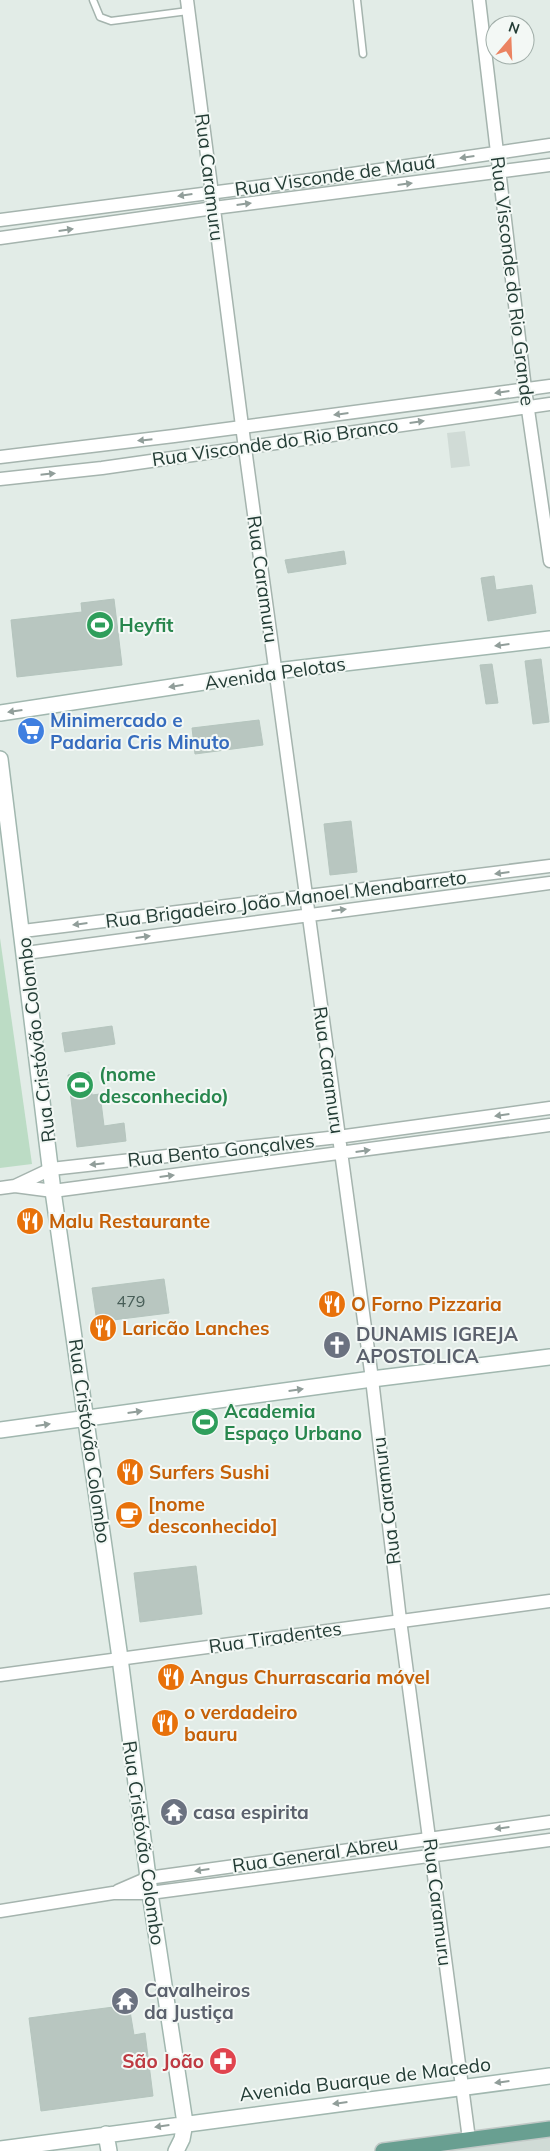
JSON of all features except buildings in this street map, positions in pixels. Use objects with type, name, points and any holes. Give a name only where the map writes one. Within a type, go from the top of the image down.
[{"type":"main road","points":[[383,2151],[550,2129]]},
{"type":"street","name":"Rua Visconde do Rio Grande","points":[[479,0],[525,389],[550,561]]},
{"type":"street","name":"Rua Caramuru","points":[[188,5],[242,426],[372,1379],[400,1620],[469,2139]]},
{"type":"street","name":"Rua Visconde de Mauá","points":[[0,220],[212,191],[318,179],[550,145]]},
{"type":"street","name":"Rua Visconde de Mauá","points":[[0,238],[214,208],[550,165]]},
{"type":"street","points":[[318,179],[320,195]]},
{"type":"street","points":[[33,216],[36,234]]},
{"type":"street","name":"Rua Visconde do Rio Branco","points":[[0,457],[550,386]]},
{"type":"street","points":[[434,402],[436,419]]},
{"type":"street","name":"Rua Visconde do Rio Branco","points":[[0,479],[102,468],[317,435],[550,404]]},
{"type":"street","points":[[314,417],[317,435]]},
{"type":"street","points":[[174,436],[176,457]]},
{"type":"street","points":[[99,444],[102,468]]},
{"type":"street","name":"Avenida Pelotas","points":[[0,713],[276,671],[550,639]]},
{"type":"street","name":"Rua Cristóvão Colombo","points":[[0,759],[26,953],[51,1169],[120,1658],[149,1885],[185,2123]]},
{"type":"street","name":"Rua Brigadeiro João Manoel Menabarreto","points":[[23,931],[550,866]]},
{"type":"street","name":"Rua Brigadeiro João Manoel Menabarreto","points":[[26,953],[550,883]]},
{"type":"street","points":[[414,884],[416,900]]},
{"type":"street","points":[[222,906],[224,926]]},
{"type":"street","name":"Rua Bento Gonçalves","points":[[15,1186],[51,1169],[338,1137],[550,1108]]},
{"type":"street","points":[[527,1112],[530,1127]]},
{"type":"street","name":"Rua Bento Gonçalves","points":[[0,1188],[15,1186],[54,1190],[341,1154],[550,1125]]},
{"type":"street","points":[[0,1430],[372,1379],[550,1358]]},
{"type":"street","name":"Rua Tiradentes","points":[[0,1675],[550,1601]]},
{"type":"street","name":"Rua General Abreu","points":[[0,1911],[430,1838],[550,1822]]},
{"type":"street","name":"Rua General Abreu","points":[[149,1885],[550,1840]]},
{"type":"street","name":"Avenida Buarque de Macedo","points":[[0,2149],[550,2076]]},
{"type":"street","points":[[176,2151],[182,2139],[185,2123]]},
{"type":"street","points":[[106,2134],[109,2151]]},
{"type":"lane","points":[[93,0],[100,17],[111,21],[188,5]]},
{"type":"lane","points":[[356,0],[363,54]]},
{"type":"shaded area","points":[[465,431],[470,466],[451,468],[447,433]]},
{"type":"shaded area","points":[[550,2136],[550,2151],[442,2151]]},
{"type":"green space","points":[[0,938],[32,1164],[0,1168]]},
{"type":"place","name":"Heyfit","points":[[100,625]]},
{"type":"place","name":"Minimercado e Padaria Cris Minuto","points":[[31,731]]},
{"type":"place","name":"(nome desconhecido)","points":[[80,1085]]},
{"type":"place","name":"Malu Restaurante","points":[[30,1221]]},
{"type":"place","name":"O Forno Pizzaria","points":[[332,1304]]},
{"type":"place","name":"Laricão Lanches","points":[[103,1328]]},
{"type":"place","name":"DUNAMIS IGREJA APOSTOLICA","points":[[337,1345]]},
{"type":"place","name":"Academia Espaço Urbano","points":[[205,1422]]},
{"type":"place","name":"Surfers Sushi","points":[[130,1472]]},
{"type":"place","name":"[nome desconhecido]","points":[[129,1515]]},
{"type":"place","name":"Angus Churrascaria móvel","points":[[171,1677]]},
{"type":"place","name":"o verdadeiro bauru","points":[[165,1723]]},
{"type":"place","name":"casa espirita","points":[[174,1812]]},
{"type":"place","name":"Cavalheiros da Justiça","points":[[125,2001]]},
{"type":"place","name":"São João","points":[[223,2061]]}]
